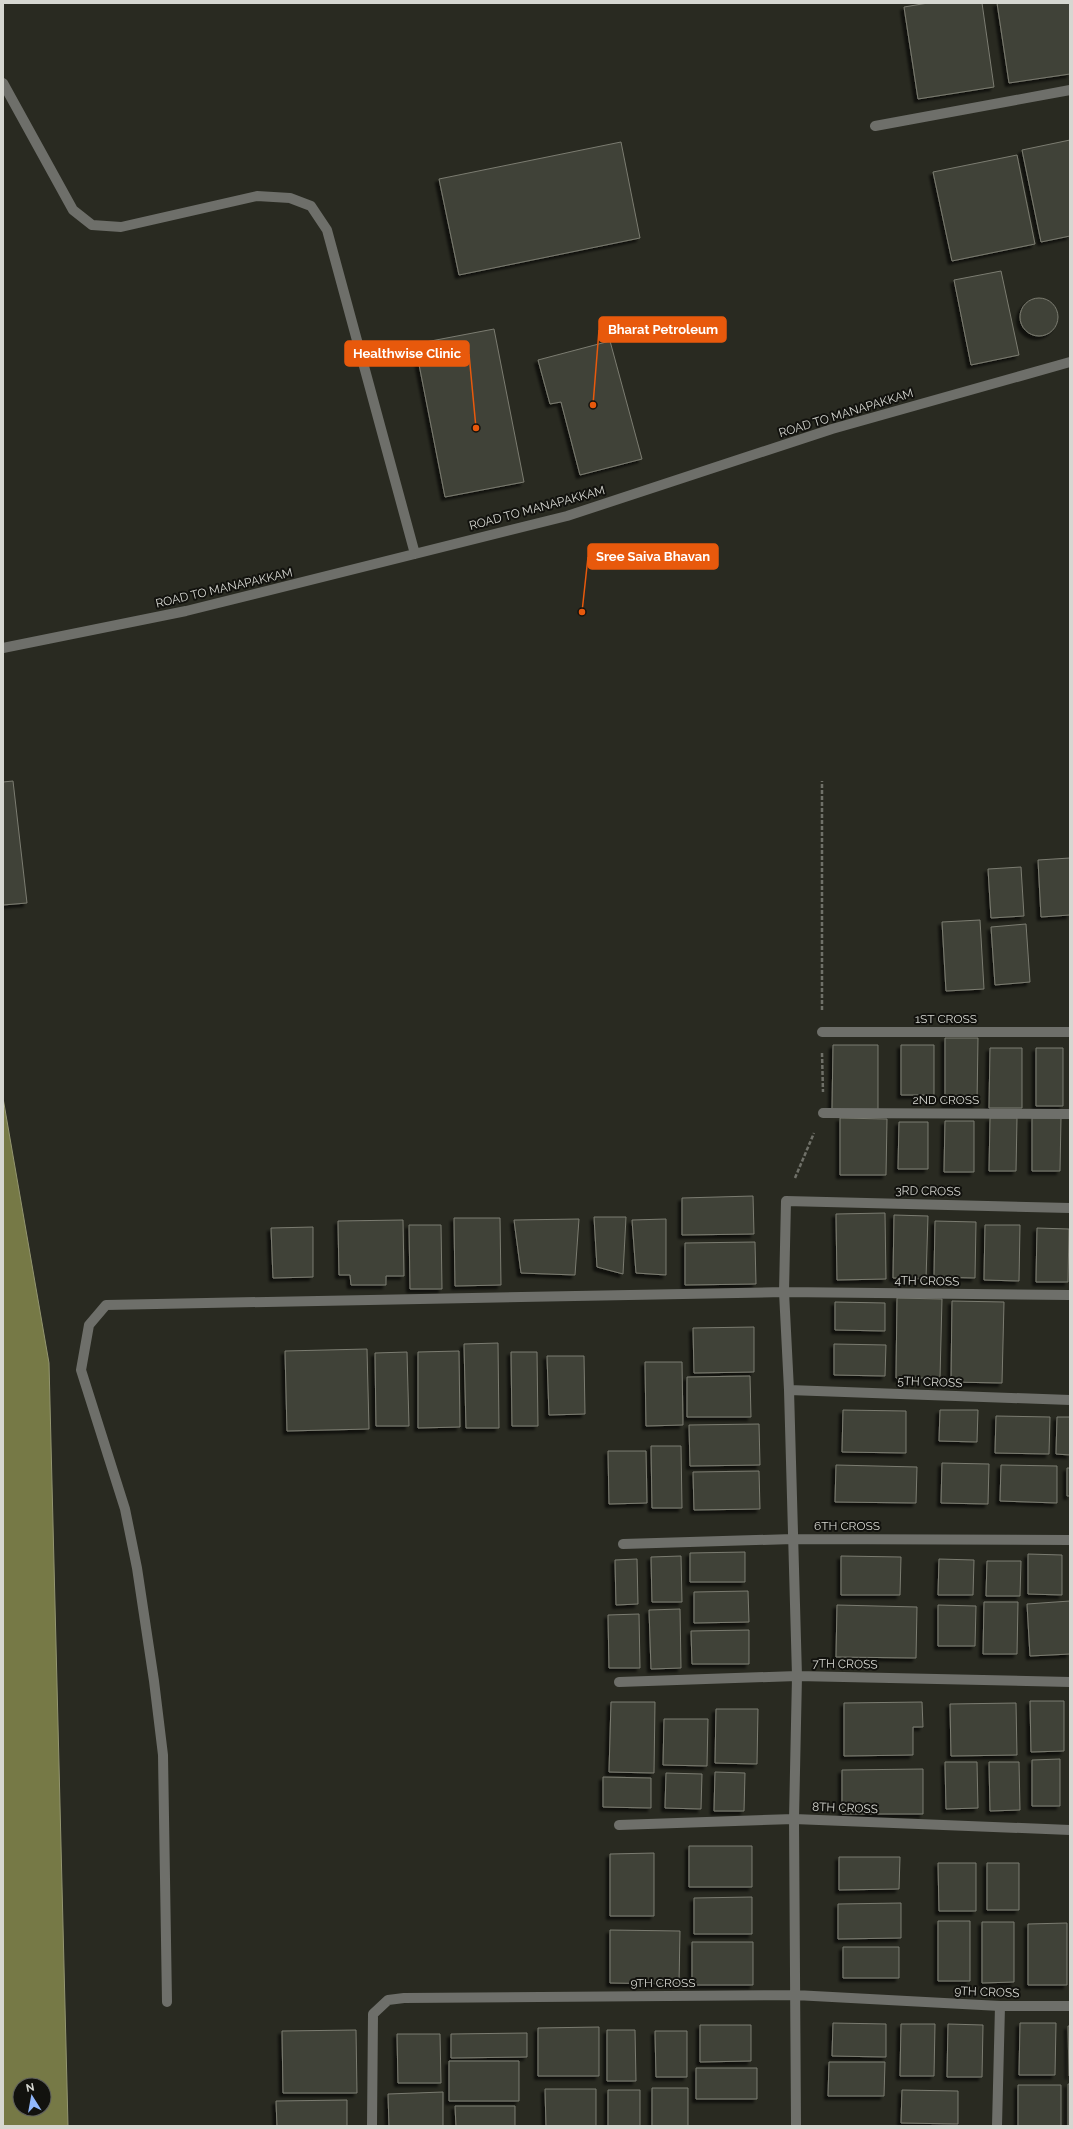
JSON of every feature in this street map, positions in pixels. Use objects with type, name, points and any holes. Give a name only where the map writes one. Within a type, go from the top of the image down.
[{"type":"street","points":[[3,83],[74,210],[92,225],[122,227],[257,196],[290,198],[311,206],[327,230],[415,554]]},
{"type":"street","points":[[875,126],[1070,90]]},
{"type":"street","name":"ROAD TO MANAPAKKAM","points":[[3,648],[186,611],[568,516],[832,429],[1070,362]]},
{"type":"street","name":"1ST CROSS","points":[[822,1032],[1070,1032]]},
{"type":"street","name":"2ND CROSS","points":[[823,1113],[1070,1114]]},
{"type":"street","points":[[786,1201],[784,1292],[789,1390],[797,1676],[794,1819],[796,2126]]},
{"type":"street","name":"3RD CROSS","points":[[786,1201],[1070,1208]]},
{"type":"street","name":"4TH CROSS","points":[[167,2002],[164,1754],[138,1568],[125,1509],[81,1370],[89,1325],[106,1305],[784,1292],[1070,1296]]},
{"type":"street","name":"5TH CROSS","points":[[789,1390],[1070,1400]]},
{"type":"street","name":"6TH CROSS","points":[[623,1544],[793,1539],[1070,1540]]},
{"type":"street","name":"7TH CROSS","points":[[619,1682],[797,1676],[1070,1682]]},
{"type":"street","name":"8TH CROSS","points":[[619,1825],[794,1819],[1070,1830]]},
{"type":"street","name":"9TH CROSS","points":[[372,2126],[373,2014],[388,2000],[404,1998],[795,1995],[1000,2006],[1070,2006]]},
{"type":"street","points":[[997,2126],[1000,2006]]},
{"type":"path","points":[[786,1201],[823,1113],[822,781]]},
{"type":"shaded area","points":[[3,1098],[49,1363],[68,2126],[3,2126]]},
{"type":"building","points":[[928,3],[982,3],[994,87],[918,99],[904,7]]},
{"type":"building","points":[[997,3],[1070,3],[1070,74],[1009,83]]},
{"type":"building","points":[[1070,140],[1070,236],[1041,242],[1022,150]]},
{"type":"building","points":[[621,142],[640,238],[459,275],[439,179]]},
{"type":"building","points":[[1017,155],[1035,244],[952,261],[933,172]]},
{"type":"building","points":[[1001,271],[1019,355],[971,365],[954,280]]},
{"type":"building","points":[[1035,298],[1043,298],[1050,301],[1055,306],[1058,317],[1055,328],[1050,333],[1043,336],[1035,336],[1028,333],[1023,328],[1020,321],[1020,313],[1023,306],[1028,301]]},
{"type":"building","points":[[494,329],[524,482],[445,497],[415,344]]},
{"type":"building","points":[[610,341],[642,459],[580,475],[561,402],[550,404],[538,360]]},
{"type":"building","points":[[13,781],[27,903],[3,905],[3,782]]},
{"type":"building","points":[[1070,858],[1070,915],[1041,917],[1038,860]]},
{"type":"building","points":[[1021,867],[1024,916],[991,918],[988,869]]},
{"type":"building","points":[[980,920],[984,989],[946,991],[942,922]]},
{"type":"building","points":[[1026,924],[1030,982],[995,985],[991,927]]},
{"type":"building","points":[[945,1038],[978,1038],[977,1104],[945,1104]]},
{"type":"building","points":[[833,1045],[878,1045],[878,1110],[832,1110]]},
{"type":"building","points":[[901,1045],[934,1045],[934,1095],[901,1095]]},
{"type":"building","points":[[990,1048],[1022,1048],[1022,1108],[989,1108]]},
{"type":"building","points":[[1036,1048],[1063,1048],[1063,1106],[1036,1106]]},
{"type":"building","points":[[840,1118],[887,1119],[886,1175],[840,1175]]},
{"type":"building","points":[[990,1118],[1017,1118],[1016,1171],[989,1171]]},
{"type":"building","points":[[1032,1118],[1061,1118],[1060,1171],[1032,1171]]},
{"type":"building","points":[[945,1121],[974,1121],[974,1172],[944,1172]]},
{"type":"building","points":[[899,1122],[928,1122],[928,1169],[898,1169]]},
{"type":"building","points":[[753,1196],[754,1234],[682,1235],[682,1198]]},
{"type":"building","points":[[885,1213],[886,1279],[837,1280],[836,1214]]},
{"type":"building","points":[[894,1215],[928,1216],[926,1279],[893,1278]]},
{"type":"building","points":[[594,1217],[626,1217],[623,1274],[597,1267]]},
{"type":"building","points":[[454,1218],[500,1218],[501,1285],[455,1286]]},
{"type":"building","points":[[579,1219],[575,1275],[521,1273],[514,1220]]},
{"type":"building","points":[[666,1219],[666,1275],[636,1273],[632,1220]]},
{"type":"building","points":[[403,1220],[404,1276],[386,1276],[386,1285],[351,1285],[350,1275],[339,1275],[338,1221]]},
{"type":"building","points":[[935,1221],[976,1222],[975,1278],[934,1277]]},
{"type":"building","points":[[409,1225],[441,1225],[442,1289],[410,1289]]},
{"type":"building","points":[[985,1225],[1020,1225],[1019,1281],[984,1280]]},
{"type":"building","points":[[313,1227],[313,1277],[273,1278],[271,1228]]},
{"type":"building","points":[[1037,1228],[1069,1229],[1068,1282],[1036,1282]]},
{"type":"building","points":[[755,1242],[756,1284],[685,1285],[685,1243]]},
{"type":"building","points":[[897,1298],[942,1299],[940,1378],[896,1378]]},
{"type":"building","points":[[952,1301],[1004,1302],[1002,1383],[951,1382]]},
{"type":"building","points":[[835,1302],[885,1303],[885,1331],[835,1330]]},
{"type":"building","points":[[754,1327],[754,1372],[694,1373],[693,1328]]},
{"type":"building","points":[[498,1343],[499,1428],[466,1428],[464,1344]]},
{"type":"building","points":[[834,1344],[886,1345],[885,1376],[834,1375]]},
{"type":"building","points":[[367,1349],[369,1429],[287,1431],[285,1351]]},
{"type":"building","points":[[459,1351],[460,1427],[418,1428],[418,1352]]},
{"type":"building","points":[[407,1352],[409,1426],[376,1426],[375,1353]]},
{"type":"building","points":[[511,1352],[537,1352],[538,1426],[512,1426]]},
{"type":"building","points":[[547,1356],[584,1356],[585,1414],[549,1415]]},
{"type":"building","points":[[645,1362],[682,1362],[683,1425],[646,1426]]},
{"type":"building","points":[[750,1376],[751,1417],[687,1417],[687,1377]]},
{"type":"building","points":[[843,1410],[906,1411],[906,1453],[842,1452]]},
{"type":"building","points":[[940,1410],[978,1410],[977,1442],[939,1441]]},
{"type":"building","points":[[996,1416],[1050,1417],[1049,1454],[995,1453]]},
{"type":"building","points":[[1057,1417],[1070,1417],[1070,1455],[1056,1454]]},
{"type":"building","points":[[759,1424],[760,1465],[690,1466],[689,1425]]},
{"type":"building","points":[[651,1446],[681,1446],[682,1508],[652,1508]]},
{"type":"building","points":[[608,1451],[646,1451],[647,1503],[609,1504]]},
{"type":"building","points":[[942,1463],[989,1464],[988,1504],[941,1503]]},
{"type":"building","points":[[836,1465],[917,1467],[916,1503],[835,1502]]},
{"type":"building","points":[[1001,1465],[1057,1466],[1057,1503],[1000,1501]]},
{"type":"building","points":[[1067,1468],[1070,1468],[1070,1496],[1067,1496]]},
{"type":"building","points":[[759,1471],[760,1509],[694,1510],[693,1472]]},
{"type":"building","points":[[745,1552],[745,1582],[690,1582],[690,1553]]},
{"type":"building","points":[[1028,1554],[1062,1555],[1062,1595],[1028,1594]]},
{"type":"building","points":[[681,1556],[682,1602],[652,1602],[651,1557]]},
{"type":"building","points":[[841,1556],[901,1557],[900,1595],[841,1595]]},
{"type":"building","points":[[637,1559],[638,1604],[616,1605],[615,1560]]},
{"type":"building","points":[[939,1559],[974,1560],[973,1595],[938,1595]]},
{"type":"building","points":[[987,1561],[1021,1561],[1020,1596],[986,1596]]},
{"type":"building","points":[[748,1591],[749,1622],[694,1623],[694,1592]]},
{"type":"building","points":[[1070,1601],[1070,1654],[1030,1656],[1027,1604]]},
{"type":"building","points":[[984,1602],[1018,1602],[1017,1654],[983,1654]]},
{"type":"building","points":[[837,1605],[917,1607],[916,1658],[836,1657]]},
{"type":"building","points":[[938,1605],[976,1606],[975,1646],[938,1646]]},
{"type":"building","points":[[680,1609],[681,1668],[651,1669],[649,1610]]},
{"type":"building","points":[[639,1614],[640,1668],[609,1668],[608,1615]]},
{"type":"building","points":[[749,1630],[749,1664],[692,1664],[691,1631]]},
{"type":"building","points":[[1030,1701],[1064,1701],[1064,1751],[1031,1752]]},
{"type":"building","points":[[611,1702],[655,1702],[654,1773],[609,1772]]},
{"type":"building","points":[[922,1702],[923,1727],[913,1727],[913,1755],[844,1756],[844,1703]]},
{"type":"building","points":[[1016,1703],[1017,1755],[951,1756],[950,1704]]},
{"type":"building","points":[[716,1709],[758,1709],[757,1764],[715,1763]]},
{"type":"building","points":[[664,1719],[708,1719],[707,1766],[663,1765]]},
{"type":"building","points":[[1060,1759],[1060,1806],[1032,1806],[1032,1760]]},
{"type":"building","points":[[945,1762],[977,1762],[978,1808],[946,1809]]},
{"type":"building","points":[[989,1762],[1019,1762],[1020,1810],[990,1811]]},
{"type":"building","points":[[923,1769],[923,1814],[842,1814],[842,1770]]},
{"type":"building","points":[[715,1772],[745,1773],[744,1811],[714,1811]]},
{"type":"building","points":[[666,1773],[702,1774],[701,1809],[665,1808]]},
{"type":"building","points":[[603,1777],[651,1778],[651,1808],[603,1807]]},
{"type":"building","points":[[689,1846],[752,1846],[752,1887],[689,1887]]},
{"type":"building","points":[[654,1853],[654,1916],[610,1916],[610,1854]]},
{"type":"building","points":[[839,1857],[900,1857],[899,1889],[839,1890]]},
{"type":"building","points":[[938,1863],[976,1863],[976,1911],[939,1911]]},
{"type":"building","points":[[987,1863],[1019,1863],[1019,1910],[987,1910]]},
{"type":"building","points":[[752,1897],[752,1934],[694,1934],[694,1898]]},
{"type":"building","points":[[901,1903],[901,1938],[838,1939],[838,1904]]},
{"type":"building","points":[[938,1921],[970,1921],[970,1981],[938,1981]]},
{"type":"building","points":[[982,1922],[1014,1922],[1014,1982],[982,1983]]},
{"type":"building","points":[[1067,1923],[1067,1985],[1028,1985],[1028,1924]]},
{"type":"building","points":[[610,1930],[680,1931],[679,1984],[610,1983]]},
{"type":"building","points":[[692,1942],[753,1942],[753,1985],[692,1985]]},
{"type":"building","points":[[843,1947],[899,1947],[899,1978],[843,1978]]},
{"type":"building","points":[[833,2023],[886,2024],[886,2057],[832,2056]]},
{"type":"building","points":[[1020,2023],[1056,2023],[1055,2075],[1019,2075]]},
{"type":"building","points":[[901,2024],[935,2024],[934,2076],[900,2076]]},
{"type":"building","points":[[948,2024],[983,2025],[982,2077],[947,2077]]},
{"type":"building","points":[[700,2025],[751,2025],[751,2061],[700,2062]]},
{"type":"building","points":[[1068,2026],[1070,2026],[1070,2076],[1069,2076]]},
{"type":"building","points":[[599,2027],[599,2076],[538,2076],[538,2028]]},
{"type":"building","points":[[356,2030],[357,2093],[283,2093],[282,2031]]},
{"type":"building","points":[[607,2030],[635,2030],[636,2081],[607,2081]]},
{"type":"building","points":[[655,2031],[687,2031],[687,2077],[656,2077]]},
{"type":"building","points":[[527,2033],[527,2057],[451,2058],[451,2034]]},
{"type":"building","points":[[397,2034],[440,2034],[441,2083],[398,2083]]},
{"type":"building","points":[[449,2061],[519,2061],[519,2101],[449,2101]]},
{"type":"building","points":[[829,2062],[885,2062],[884,2096],[828,2096]]},
{"type":"building","points":[[696,2068],[757,2068],[757,2099],[696,2099]]},
{"type":"building","points":[[1068,2084],[1070,2084],[1070,2126],[1068,2126]]},
{"type":"building","points":[[1018,2085],[1061,2085],[1061,2126],[1018,2126]]},
{"type":"building","points":[[652,2088],[688,2088],[688,2126],[652,2126]]},
{"type":"building","points":[[545,2089],[596,2089],[596,2126],[546,2126]]},
{"type":"building","points":[[608,2090],[640,2090],[640,2126],[608,2126]]},
{"type":"building","points":[[902,2090],[958,2091],[958,2124],[901,2123]]},
{"type":"building","points":[[443,2092],[443,2126],[389,2126],[388,2094]]},
{"type":"building","points":[[347,2100],[347,2126],[277,2126],[276,2101]]},
{"type":"building","points":[[455,2106],[515,2106],[515,2126],[456,2126]]},
{"type":"place","name":"Bharat Petroleum","points":[[593,405]]},
{"type":"place","name":"Healthwise Clinic","points":[[476,428]]},
{"type":"place","name":"Sree Saiva Bhavan","points":[[582,612]]}]
